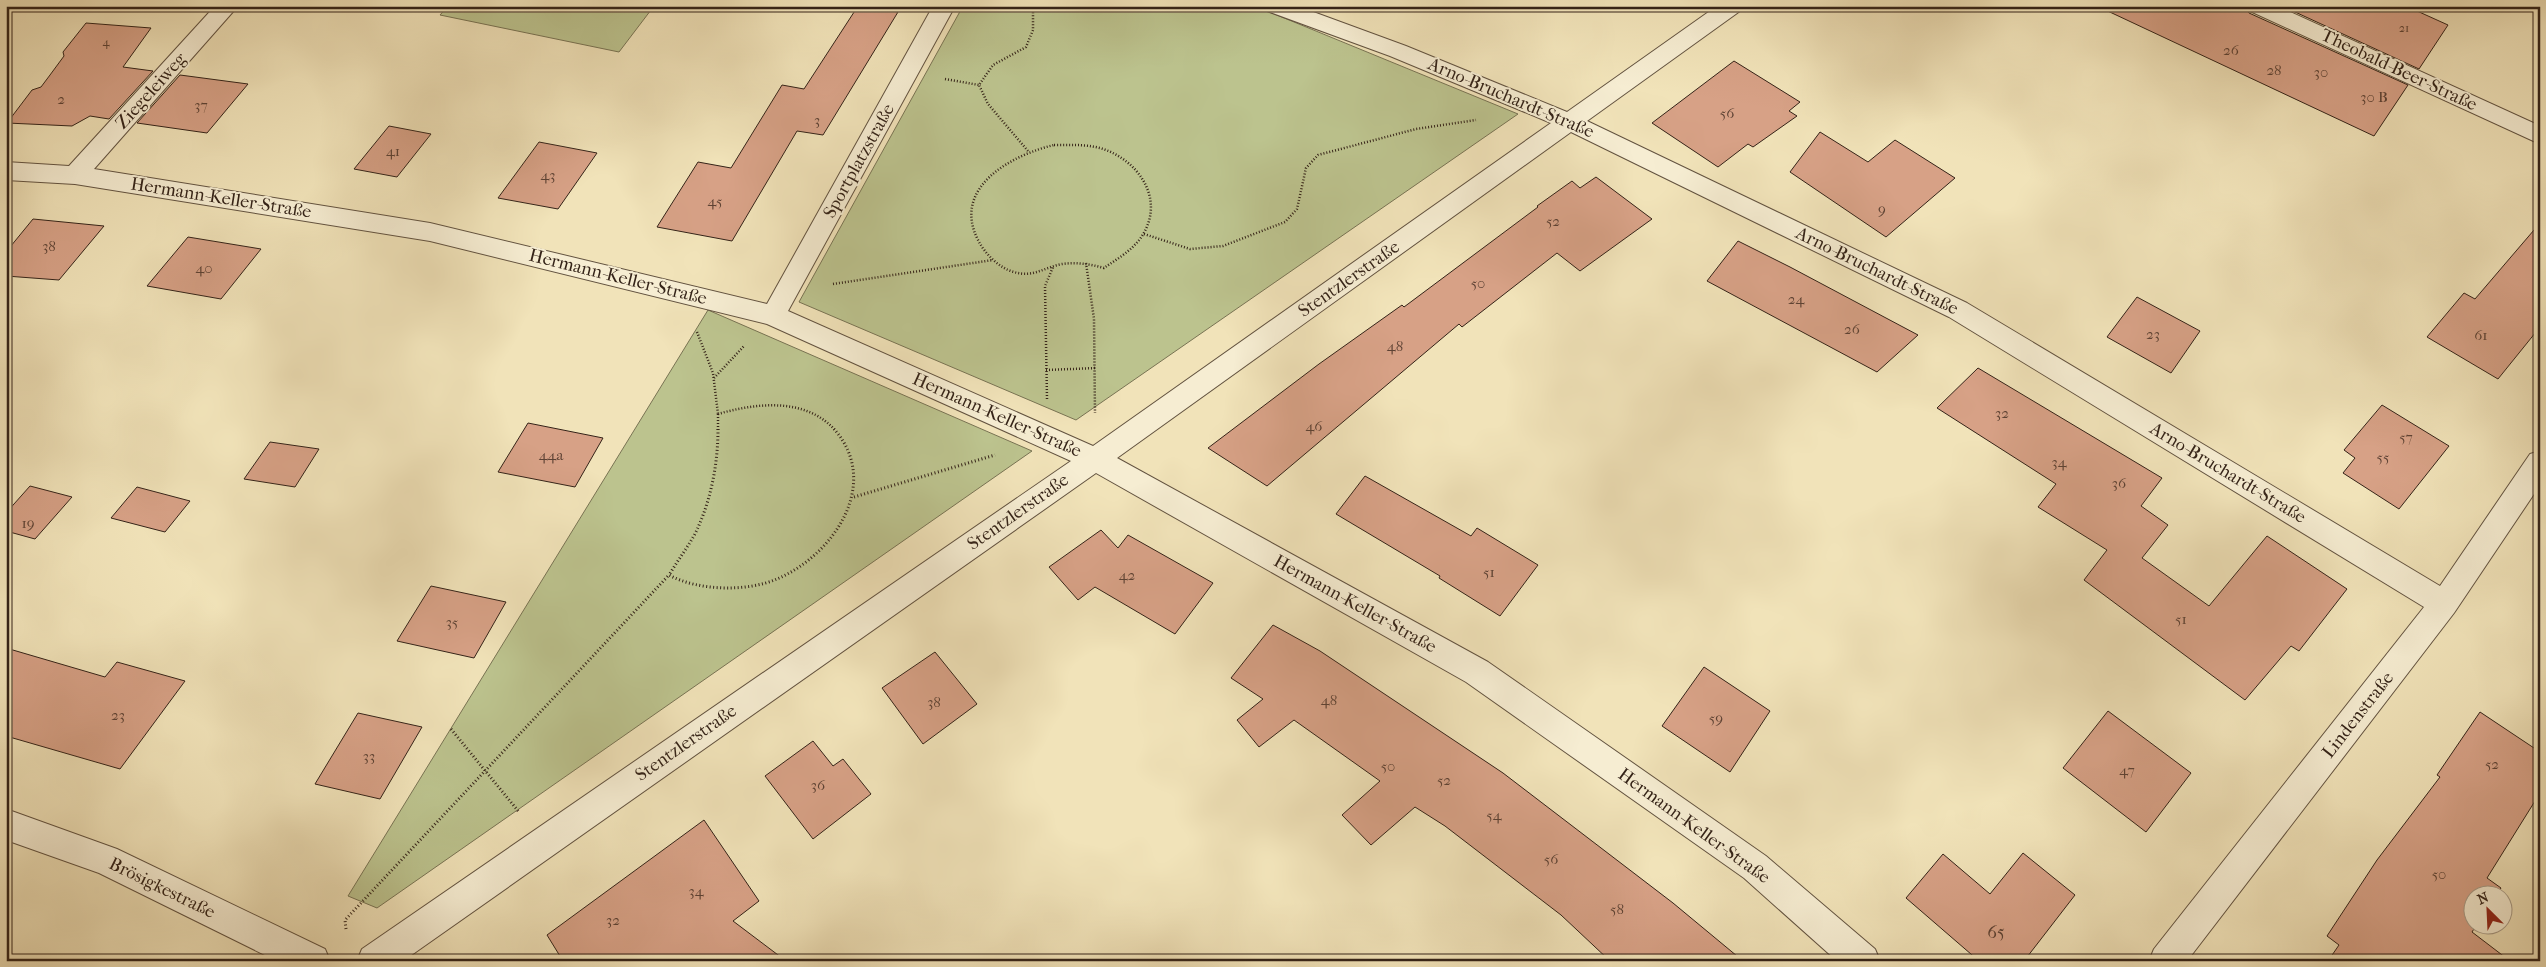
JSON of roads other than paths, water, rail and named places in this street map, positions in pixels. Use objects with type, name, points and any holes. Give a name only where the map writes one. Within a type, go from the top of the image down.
[{"type":"street","name":"Ziegeleiweg","points":[[75,175],[227,6]]},
{"type":"street","name":"Sportplatzstraße","points":[[773,315],[944,6]]},
{"type":"street","name":"Arno-Bruchardt-Straße","points":[[1275,6],[1398,51],[1570,122],[1958,310],[2444,604]]},
{"type":"street","name":"Stentzlerstraße","points":[[374,961],[1095,459],[1732,6]]},
{"type":"street","name":"Theobald-Beer-Straße","points":[[2258,6],[2540,136]]},
{"type":"street","name":"Hermann-Keller-Straße","points":[[6,171],[75,175],[430,232],[773,315],[1095,459],[1477,672],[1755,867],[1863,961]]},
{"type":"street","name":"Lindenstraße","points":[[2166,961],[2444,604],[2540,462]]},
{"type":"street","name":"Brösigkestraße","points":[[6,824],[106,860],[313,961]]}]
